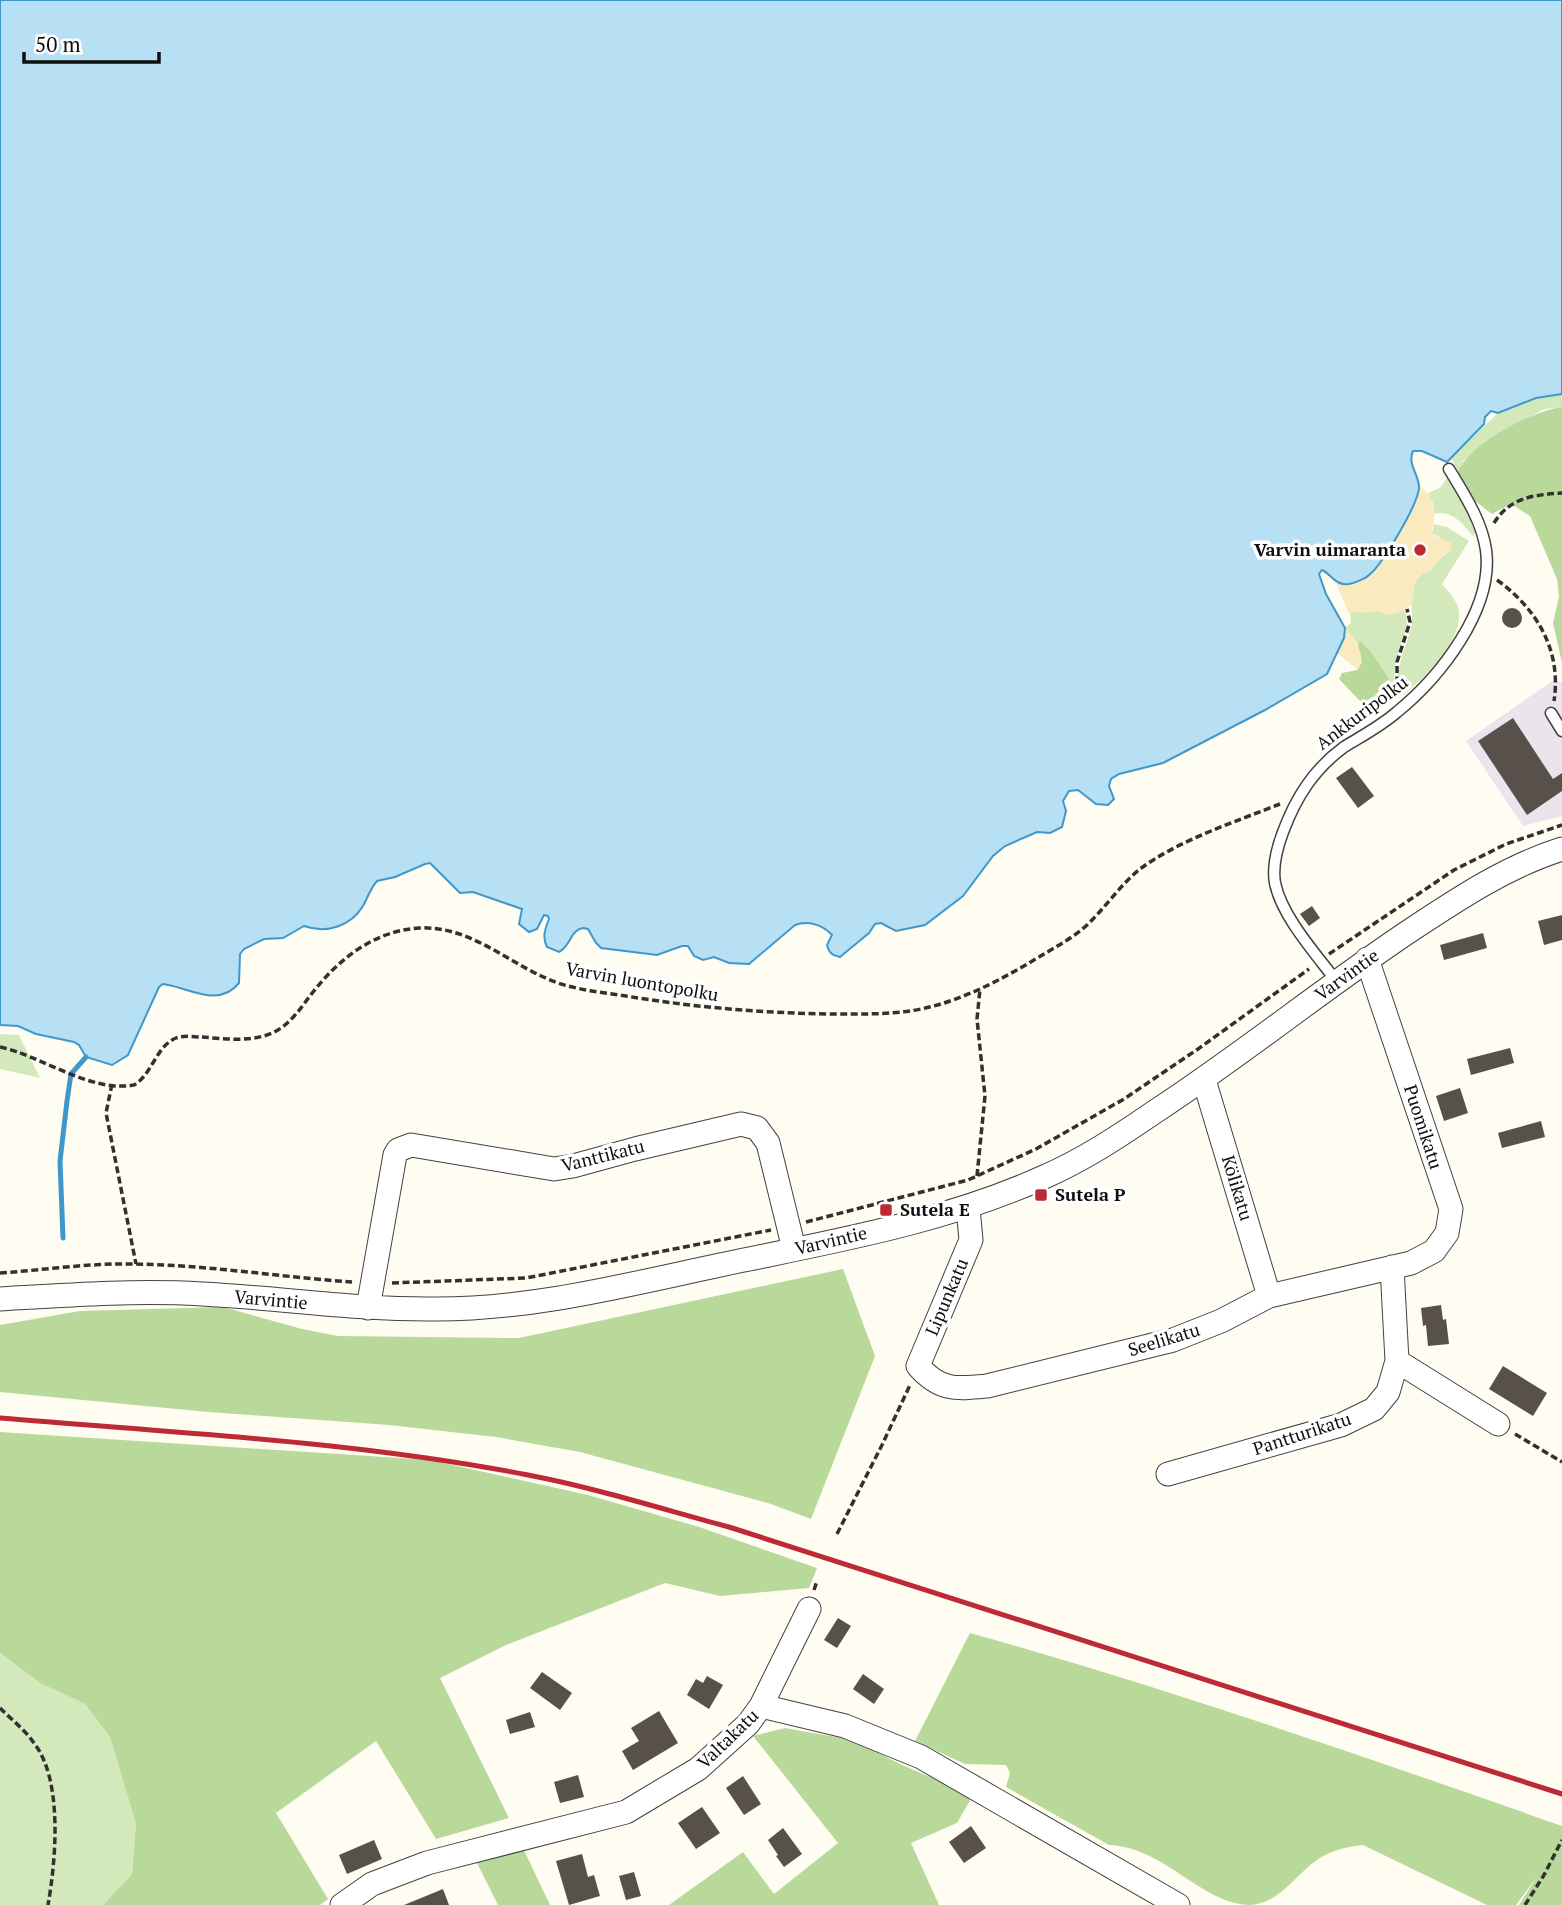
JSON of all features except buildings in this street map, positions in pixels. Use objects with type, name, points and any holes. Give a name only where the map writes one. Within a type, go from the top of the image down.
[{"type":"street","name":"Varvintie","points":[[0,1299],[79,1294],[189,1294],[368,1308],[480,1308],[543,1302],[794,1250],[968,1208],[1080,1160],[1204,1080],[1367,959],[1481,884],[1562,849]]},
{"type":"street","name":"Puomikatu","points":[[1367,959],[1451,1209],[1447,1233],[1434,1251],[1411,1263],[1392,1267]]},
{"type":"street","name":"Kölikatu","points":[[1204,1080],[1269,1296]]},
{"type":"street","name":"Vanttikatu","points":[[368,1308],[395,1155],[398,1150],[411,1145],[554,1169],[728,1127],[749,1125],[757,1128],[768,1143],[794,1250]]},
{"type":"street","name":"Lipunkatu","points":[[924,1373],[971,1240],[968,1208]]},
{"type":"street","name":"Seelikatu","points":[[924,1373],[957,1389],[987,1386],[1160,1344],[1221,1321],[1269,1296],[1392,1267]]},
{"type":"street","name":"Pantturikatu","points":[[1168,1474],[1341,1425],[1374,1409],[1388,1391],[1397,1361],[1392,1267]]},
{"type":"street","points":[[1397,1361],[1498,1424]]},
{"type":"street","points":[[761,1706],[809,1608]]},
{"type":"street","name":"Valtakatu","points":[[342,1905],[372,1884],[427,1863],[626,1812],[698,1769],[748,1724],[761,1706],[845,1726],[921,1757],[1178,1905]]},
{"type":"lane","name":"Ankkuripolku","points":[[1337,982],[1285,911],[1275,881],[1277,849],[1298,796],[1315,772],[1396,714],[1438,673],[1462,637],[1478,603],[1487,572],[1483,540],[1477,521],[1449,469]]},
{"type":"lane","points":[[1551,713],[1562,731]]},
{"type":"path","points":[[1483,540],[1497,518],[1513,503],[1525,497],[1562,493]]},
{"type":"path","points":[[1487,572],[1524,601],[1542,625],[1555,659],[1557,676],[1551,713]]},
{"type":"path","points":[[1396,714],[1397,662],[1410,622],[1407,608]]},
{"type":"path","name":"Varvin luontopolku","points":[[0,1047],[20,1051],[79,1077],[127,1087],[140,1082],[166,1046],[177,1038],[250,1038],[267,1036],[277,1031],[294,1016],[330,970],[343,958],[365,944],[418,928],[450,931],[476,941],[540,975],[569,986],[732,1011],[880,1014],[925,1008],[979,989],[1014,972],[1084,928],[1130,878],[1153,860],[1298,796]]},
{"type":"path","points":[[0,1273],[136,1264],[373,1283],[526,1279],[787,1227],[977,1176],[1079,1127],[1124,1099],[1199,1049],[1320,960],[1454,870],[1506,845],[1562,825]]},
{"type":"path","points":[[968,1208],[977,1176],[985,1096],[976,1019],[979,989]]},
{"type":"path","points":[[112,1084],[106,1113],[136,1264]]},
{"type":"path","points":[[836,1534],[882,1445],[924,1373]]},
{"type":"path","points":[[1498,1424],[1562,1462]]},
{"type":"path","points":[[0,1708],[35,1743],[50,1770],[55,1865],[48,1905]]},
{"type":"path","points":[[1525,1905],[1562,1840]]},
{"type":"shaded area","points":[[1552,681],[1562,682],[1562,816],[1523,826],[1466,741]]},
{"type":"green space","points":[[1562,394],[1562,407],[1544,409],[1493,438],[1463,461],[1458,471],[1451,458],[1498,413],[1536,398]]},
{"type":"green space","points":[[1562,407],[1562,663],[1553,623],[1559,596],[1557,579],[1530,516],[1511,504],[1492,514],[1475,501],[1458,471],[1476,450],[1504,430],[1535,415]]},
{"type":"green space","points":[[1447,478],[1466,508],[1475,533],[1473,536],[1461,522],[1451,516],[1434,514],[1434,505],[1428,493],[1440,488]]},
{"type":"green space","points":[[1434,524],[1447,527],[1469,541],[1442,584],[1457,604],[1459,619],[1456,631],[1442,656],[1404,695],[1399,688],[1398,679],[1401,659],[1411,630],[1414,584],[1450,551],[1440,537],[1432,534]]},
{"type":"green space","points":[[1378,611],[1386,614],[1405,611],[1407,617],[1396,659],[1393,684],[1371,652],[1359,642],[1358,644],[1345,628],[1351,623],[1350,612]]},
{"type":"green space","points":[[1360,641],[1393,684],[1386,700],[1370,707],[1360,701],[1339,679],[1342,673],[1357,670],[1360,666]]},
{"type":"green space","points":[[0,1034],[19,1035],[40,1078],[0,1069]]},
{"type":"green space","points":[[843,1269],[875,1356],[811,1519],[771,1504],[580,1452],[496,1437],[389,1425],[208,1412],[0,1392],[0,1325],[80,1311],[223,1307],[338,1336],[519,1338]]},
{"type":"green space","points":[[0,1432],[430,1460],[588,1495],[699,1527],[817,1568],[809,1588],[720,1596],[665,1583],[506,1645],[440,1678],[509,1818],[436,1839],[376,1741],[276,1813],[328,1899],[320,1905],[103,1905],[132,1874],[136,1824],[110,1737],[85,1704],[40,1683],[0,1653]]},
{"type":"green space","points":[[970,1633],[1194,1700],[1562,1826],[1562,1905],[1519,1905],[1537,1877],[1516,1905],[1487,1905],[1363,1845],[1339,1849],[1322,1857],[1279,1894],[1261,1903],[1233,1903],[1216,1896],[1148,1855],[1109,1845],[1006,1787],[1010,1773],[1006,1765],[965,1764],[915,1741]]},
{"type":"green space","points":[[0,1653],[40,1683],[85,1704],[110,1737],[136,1824],[132,1874],[103,1905],[0,1905]]},
{"type":"green space","points":[[785,1728],[853,1740],[902,1765],[973,1795],[957,1823],[911,1843],[939,1905],[669,1905],[743,1852],[774,1894],[838,1843],[753,1736]]},
{"type":"green space","points":[[523,1848],[550,1905],[498,1905],[475,1859]]},
{"type":"sand","name":"Varvin uimaranta","points":[[1419,485],[1434,507],[1432,534],[1451,543],[1452,549],[1442,556],[1430,571],[1418,576],[1412,603],[1405,611],[1389,615],[1378,611],[1349,614],[1336,583],[1349,584],[1386,555],[1417,500]]},
{"type":"sand","points":[[1345,628],[1355,640],[1360,653],[1362,663],[1357,669],[1337,653]]},
{"type":"water","points":[[0,0],[1562,0],[1562,394],[1536,398],[1498,413],[1491,411],[1485,417],[1484,424],[1447,462],[1422,451],[1413,451],[1411,460],[1419,487],[1417,495],[1399,533],[1375,569],[1365,578],[1349,584],[1337,582],[1322,570],[1319,574],[1326,594],[1345,628],[1344,638],[1327,674],[1163,763],[1119,774],[1111,779],[1109,786],[1114,799],[1108,805],[1096,804],[1078,790],[1069,791],[1063,801],[1066,811],[1062,827],[1050,833],[1037,832],[1005,846],[993,856],[963,896],[925,925],[896,931],[881,923],[875,924],[869,933],[840,957],[829,950],[827,945],[832,935],[828,931],[815,924],[795,925],[749,964],[729,963],[714,957],[703,960],[694,956],[688,946],[657,955],[601,948],[588,929],[583,928],[575,932],[559,952],[547,947],[545,943],[548,916],[544,915],[537,929],[529,932],[519,924],[522,909],[473,892],[460,893],[430,863],[377,881],[358,913],[345,923],[321,929],[304,926],[283,938],[264,939],[244,949],[240,954],[239,983],[231,991],[212,996],[163,984],[159,987],[128,1055],[112,1065],[86,1057],[74,1042],[36,1034],[18,1026],[0,1025]]},
{"type":"waterway","points":[[63,1238],[60,1161],[67,1101],[71,1074],[86,1057]]},
{"type":"railway","points":[[0,1418],[331,1446],[463,1463],[579,1486],[729,1527],[1562,1794]]},
{"type":"place","name":"Varvin uimaranta","points":[[1420,550]]},
{"type":"place","name":"Sutela P","points":[[1041,1195]]},
{"type":"place","name":"Sutela E","points":[[886,1210]]}]
